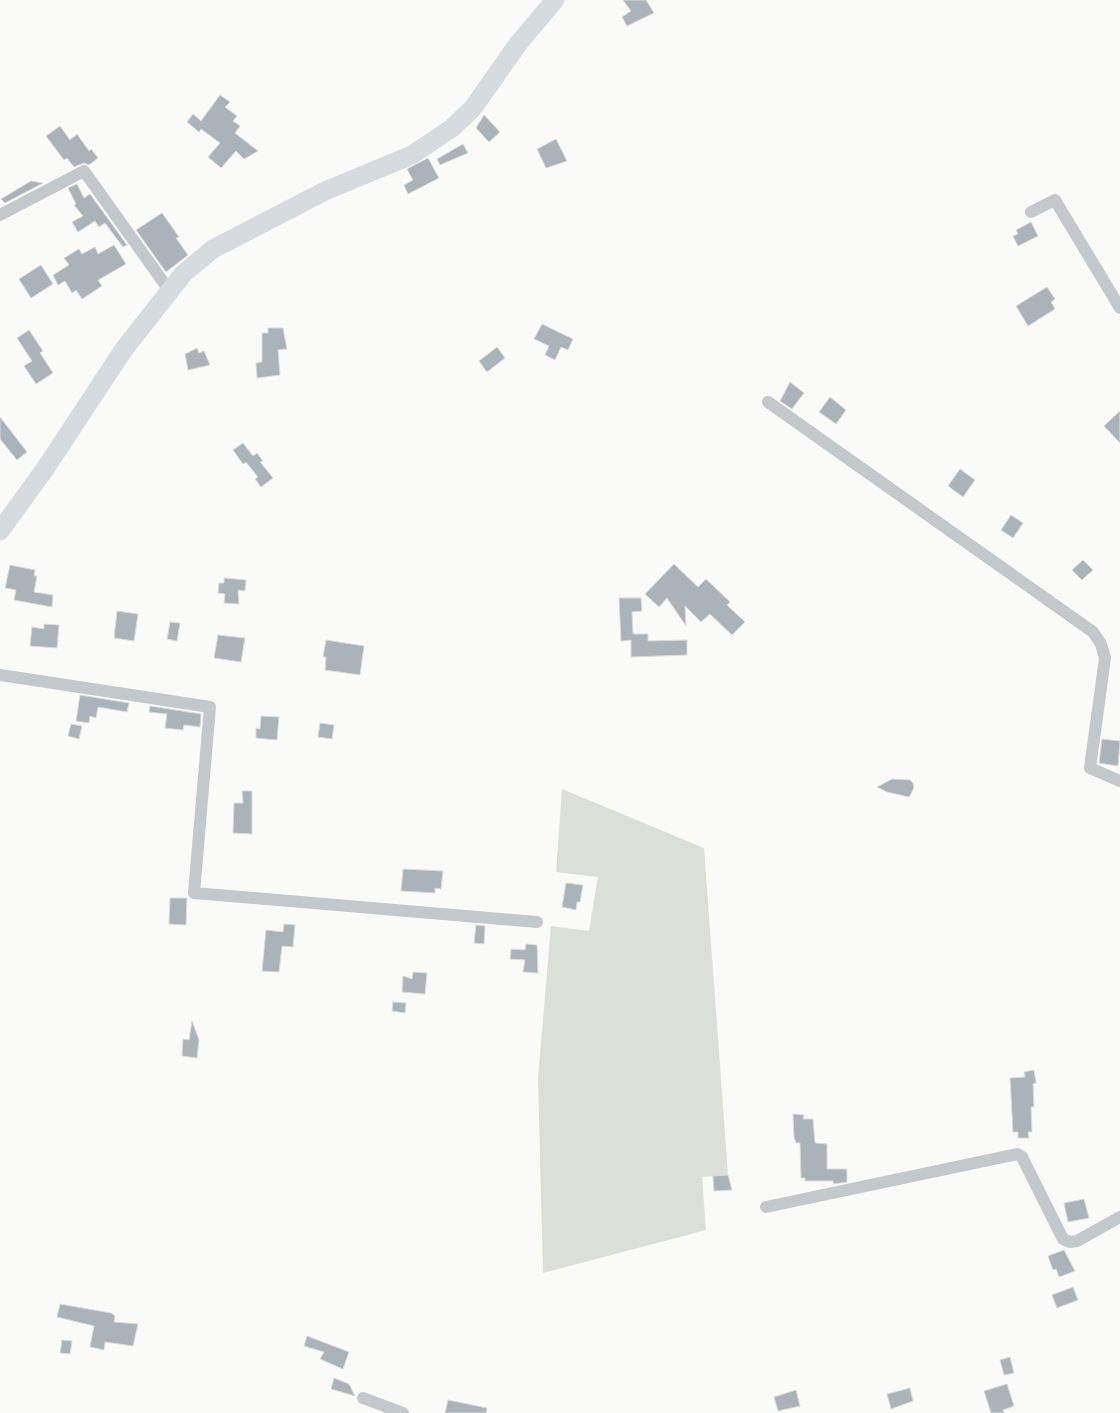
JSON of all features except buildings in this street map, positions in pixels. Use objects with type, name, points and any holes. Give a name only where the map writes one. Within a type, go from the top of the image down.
[{"type":"main road","points":[[0,531],[46,469],[124,349],[184,273],[213,249],[325,191],[412,155],[452,128],[473,108],[518,44],[555,0]]},
{"type":"street","points":[[0,215],[84,172],[169,290]]},
{"type":"street","points":[[1031,212],[1054,200],[1120,308]]},
{"type":"street","points":[[768,402],[1093,632],[1101,644],[1105,658],[1090,768],[1120,781]]},
{"type":"street","points":[[0,675],[210,707],[194,893],[537,922]]},
{"type":"street","points":[[766,1207],[1017,1154],[1022,1157],[1063,1239],[1070,1242],[1077,1241],[1120,1217]]},
{"type":"street","points":[[363,1398],[403,1413]]},
{"type":"shaded area","points":[[562,789],[704,848],[728,1175],[702,1177],[706,1230],[543,1273],[538,1078],[551,926],[589,931],[598,877],[556,872]]}]
